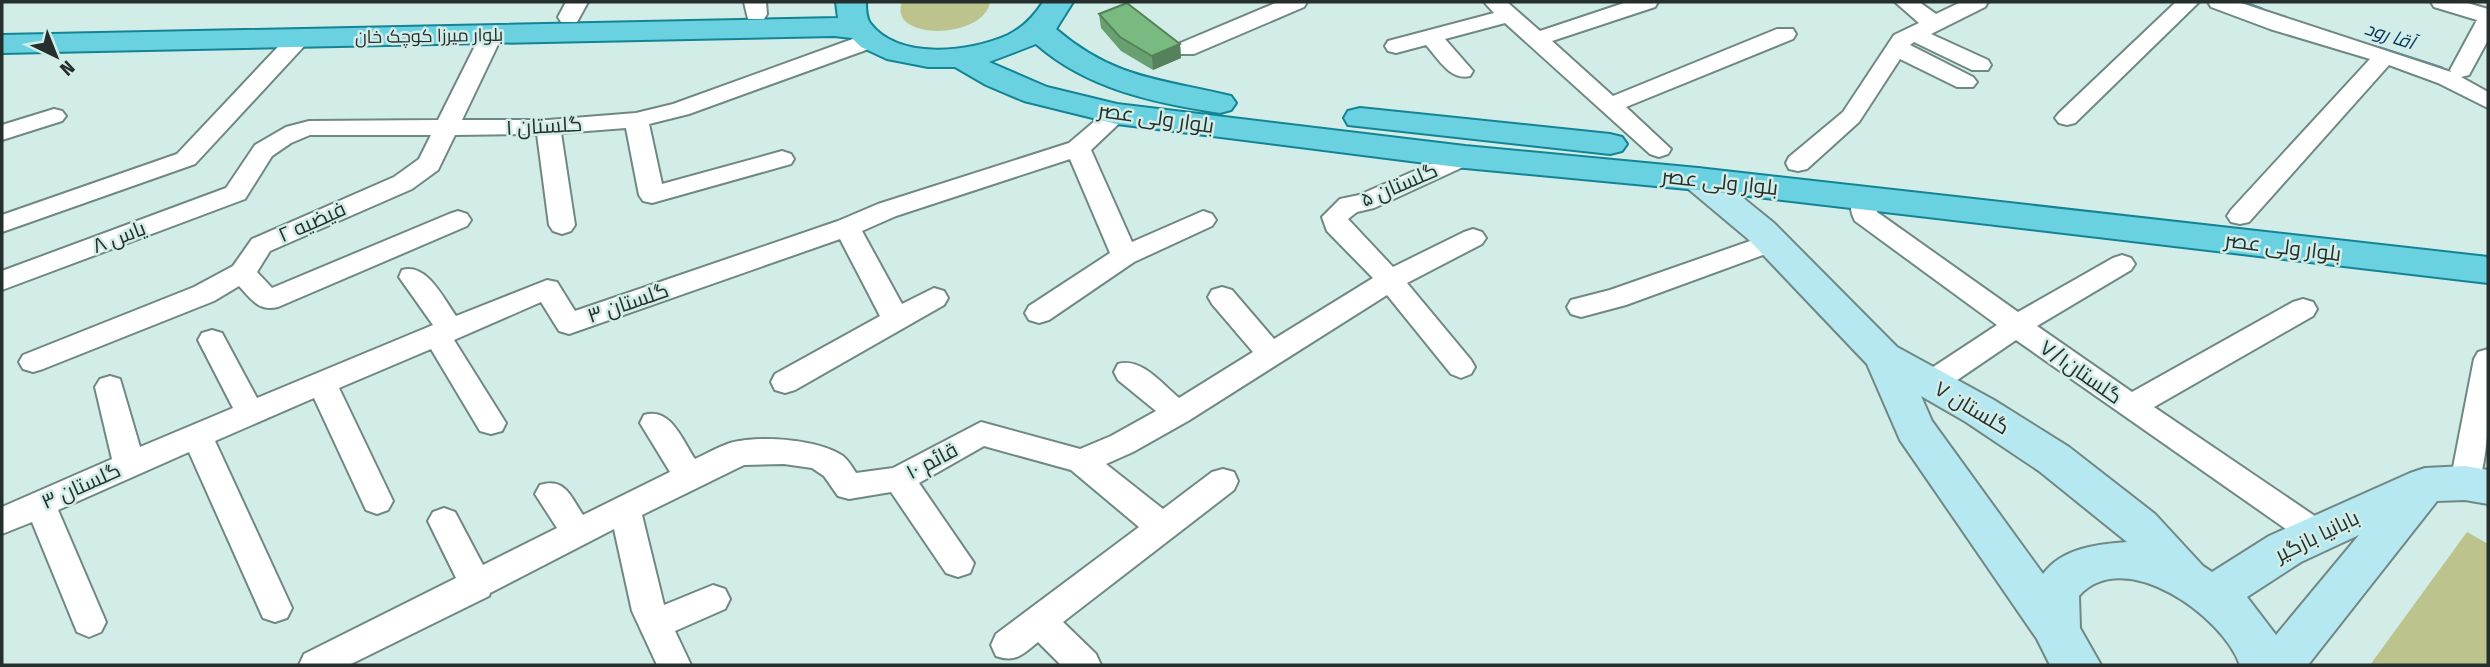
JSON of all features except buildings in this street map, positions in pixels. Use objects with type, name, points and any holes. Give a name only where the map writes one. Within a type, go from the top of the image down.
[{"type":"main road","name":"بلوار میرزا کوچک خان","points":[[2,44],[78,35],[573,10],[756,8],[845,2]]},
{"type":"main road","points":[[1038,29],[1053,13],[1058,2]]},
{"type":"main road","name":"بلوار میرزا کوچک خان","points":[[2,27],[78,35],[299,38],[834,27],[859,24],[906,55],[934,58],[961,57],[1007,46],[1038,29]]},
{"type":"main road","name":"بلوار ولی عصر","points":[[1038,29],[1059,49],[1132,86],[1217,103],[1659,149],[1798,176],[2240,216],[2488,245]]},
{"type":"main road","points":[[1021,90],[1014,77],[1015,67],[1031,58],[1053,56],[1084,64]]},
{"type":"main road","name":"بلوار ولی عصر","points":[[961,57],[1021,90],[1117,114],[1465,157],[1698,179],[1798,176],[1863,198],[2488,270]]},
{"type":"main road","points":[[1767,236],[1772,200],[1798,176]]},
{"type":"main road","name":"گلستان ۷","points":[[1698,179],[1767,236],[1883,357],[1931,383],[2054,459],[2140,527],[2200,587],[2235,615],[2252,637],[2264,665]]},
{"type":"main road","points":[[1883,357],[1915,429],[2066,654]]},
{"type":"main road","name":"بابانیا بازگیر","points":[[2200,587],[2317,534],[2460,485]]},
{"type":"main road","name":"بابانیا بازگیر","points":[[2280,665],[2460,485]]},
{"type":"main road","points":[[2066,654],[2054,615],[2056,594],[2066,578],[2082,566],[2105,561],[2131,561],[2159,568],[2200,587]]},
{"type":"street","points":[[1242,2],[1262,16]]},
{"type":"street","points":[[1186,49],[1296,2]]},
{"type":"street","points":[[1537,39],[1647,2]]},
{"type":"street","points":[[1798,176],[1851,117],[1904,41],[1977,2]]},
{"type":"street","points":[[2067,118],[2188,2]]},
{"type":"street","points":[[2219,2],[2377,64],[2454,74],[2488,101]]},
{"type":"street","points":[[2258,2],[2488,84]]},
{"type":"street","points":[[2442,2],[2488,18],[2454,74]]},
{"type":"street","points":[[1396,46],[1431,37],[1502,8],[1659,149]]},
{"type":"street","points":[[1903,8],[1935,24]]},
{"type":"street","name":"گلستان ۱","points":[[236,193],[249,167],[265,147],[284,135],[309,128],[448,130],[548,127],[636,120],[681,109],[859,24]]},
{"type":"street","name":"فیضیه ۲","points":[[33,362],[204,294],[242,273],[261,245],[403,183],[429,164],[448,130],[492,34]]},
{"type":"street","points":[[1611,105],[1785,34]]},
{"type":"street","points":[[1431,37],[1462,71]]},
{"type":"street","points":[[2,224],[186,159],[299,38]]},
{"type":"street","points":[[1904,41],[1972,74]]},
{"type":"street","points":[[2240,216],[2377,64]]},
{"type":"street","name":"گلستان ۳","points":[[4,512],[40,504],[197,435],[547,289],[569,324],[847,227],[887,210],[1078,148],[1117,114]]},
{"type":"street","points":[[2,133],[54,116]]},
{"type":"street","points":[[636,120],[652,195],[782,159]]},
{"type":"street","points":[[548,127],[562,225]]},
{"type":"street","points":[[1078,148],[1125,256]]},
{"type":"street","name":"گلستان ۵","points":[[1390,280],[1336,225],[1335,217],[1349,205],[1365,202],[1465,157]]},
{"type":"street","name":"یاس ۸","points":[[2,281],[236,193]]},
{"type":"street","name":"گلستان۷/۱","points":[[1863,198],[1864,215],[2130,407],[2317,534]]},
{"type":"street","points":[[242,273],[268,300],[458,220]]},
{"type":"street","points":[[1039,313],[1125,256],[1203,220]]},
{"type":"street","points":[[847,227],[896,319]]},
{"type":"street","points":[[1581,307],[1616,298],[1767,236]]},
{"type":"street","points":[[1162,527],[1081,461],[1122,444],[1390,280],[1474,238]]},
{"type":"street","points":[[1931,383],[2016,326],[2122,264]]},
{"type":"street","points":[[412,277],[445,333],[491,423]]},
{"type":"street","points":[[1390,280],[1461,367]]},
{"type":"street","points":[[1222,297],[1270,354]]},
{"type":"street","points":[[785,382],[934,298]]},
{"type":"street","points":[[2130,407],[2304,309]]},
{"type":"street","points":[[212,340],[250,413]]},
{"type":"street","points":[[2460,485],[2488,359]]},
{"type":"street","points":[[1129,372],[1178,412]]},
{"type":"street","points":[[322,383],[377,501]]},
{"type":"street","points":[[110,387],[129,465]]},
{"type":"street","points":[[656,423],[690,477]]},
{"type":"street","name":"قائم ۱۰","points":[[316,665],[477,586],[733,454],[765,450],[805,456],[832,465],[849,488],[899,479],[981,434],[1015,441],[1081,461]]},
{"type":"street","points":[[197,435],[275,608]]},
{"type":"street","points":[[899,479],[958,563]]},
{"type":"street","points":[[1008,645],[1223,481]]},
{"type":"street","points":[[551,494],[579,534]]},
{"type":"street","points":[[40,504],[89,622]]},
{"type":"street","points":[[625,510],[649,611],[674,665]]},
{"type":"street","points":[[444,521],[477,586]]},
{"type":"street","points":[[655,624],[713,598]]},
{"type":"street","points":[[1040,621],[1084,665]]},
{"type":"green space","points":[[902,2],[990,2],[984,15],[972,24],[938,31],[909,24],[901,15]]},
{"type":"green space","points":[[2467,532],[2488,544],[2488,665],[2370,665]]},
{"type":"waterway","name":"آقا رود","points":[[2239,2],[2261,10]]},
{"type":"waterway","name":"آقا رود","points":[[2379,49],[2441,69]]}]
